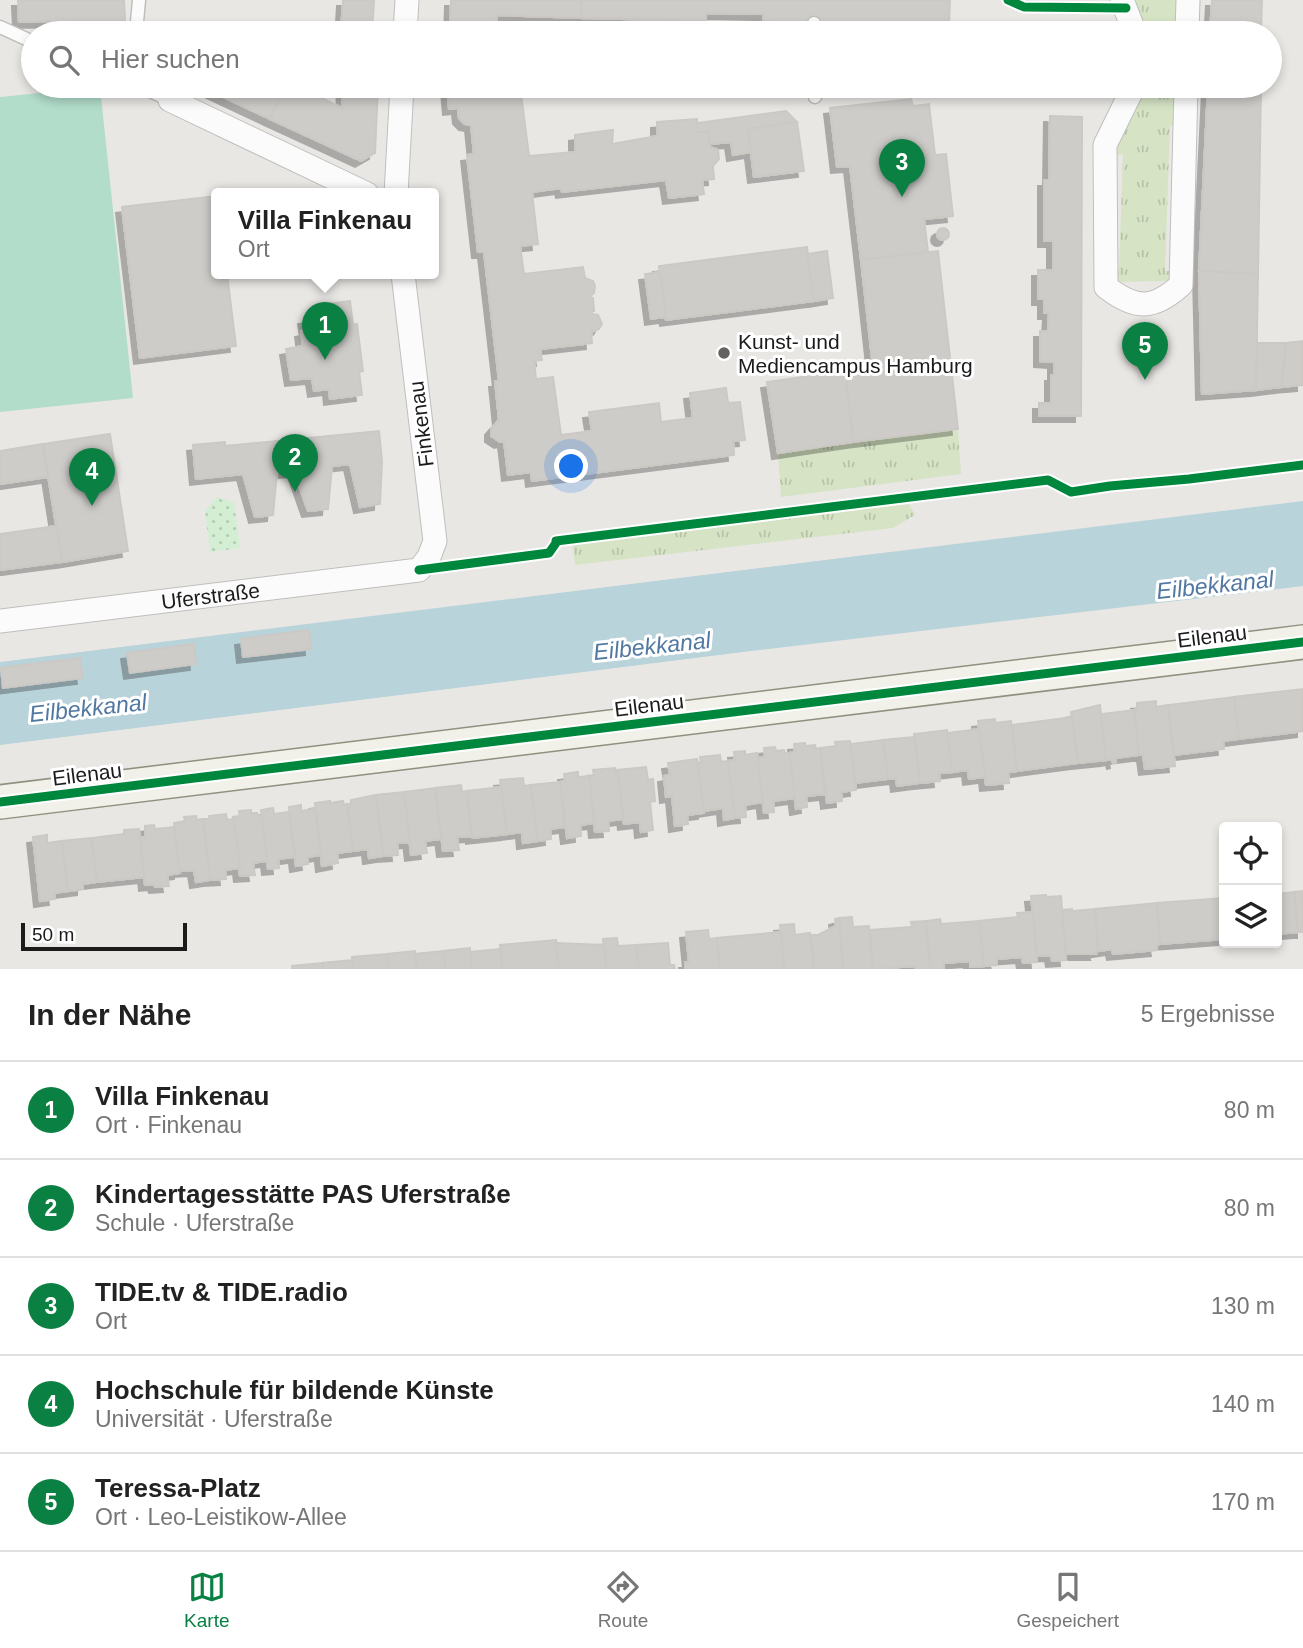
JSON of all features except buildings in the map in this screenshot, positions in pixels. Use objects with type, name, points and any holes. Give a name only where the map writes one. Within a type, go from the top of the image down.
[{"type":"street","points":[[406,21],[407,0]]},
{"type":"street","points":[[1122,0],[1130,21]]},
{"type":"street","points":[[1187,21],[1188,0]]},
{"type":"street","points":[[396,188],[401,98]]},
{"type":"street","points":[[1128,98],[1105,145],[1106,287],[1124,301],[1146,304],[1165,299],[1181,285],[1186,98]]},
{"type":"street","points":[[170,100],[354,188]]},
{"type":"street","name":"Finkenau","points":[[404,279],[435,541],[429,557],[419,570]]},
{"type":"street","name":"Uferstraße","points":[[0,621],[419,570]]},
{"type":"street","name":"Eilenau","points":[[0,802],[1303,642]]},
{"type":"lane","points":[[137,21],[139,0]]},
{"type":"lane","points":[[0,27],[21,37]]},
{"type":"lane","points":[[166,98],[170,100]]},
{"type":"green space","points":[[1130,0],[1180,0],[1179,21],[1142,21]]},
{"type":"green space","points":[[21,95],[21,98],[101,98],[133,398],[0,412],[0,97]]},
{"type":"green space","points":[[1140,98],[1180,98],[1179,126],[1170,126],[1165,271],[1173,271],[1173,281],[1110,282],[1110,270],[1119,267],[1123,155],[1114,154]]},
{"type":"green space","points":[[958,429],[961,474],[781,497],[778,453]]},
{"type":"green space","points":[[217,497],[234,502],[240,548],[210,552],[205,511]]},
{"type":"green space","points":[[909,504],[915,515],[893,528],[575,565],[572,542]]},
{"type":"water","name":"Eilbekkanal","points":[[1303,501],[1303,586],[743,652],[0,745],[0,662]]},
{"type":"cycle path","points":[[1008,0],[1024,7],[1126,8]]},
{"type":"cycle path","points":[[419,570],[549,553],[556,541],[1048,480],[1071,492],[1303,465]]},
{"type":"cycle path","points":[[0,802],[1303,642]]},
{"type":"place","name":"TIDE.tv & TIDE.radio","points":[[902,197]]},
{"type":"place","name":"Kunst- und Mediencampus Hamburg","points":[[724,353]]},
{"type":"place","name":"Villa Finkenau","points":[[325,360]]},
{"type":"place","name":"Teressa-Platz","points":[[1145,380]]},
{"type":"place","name":"Kindertagesstätte PAS Uferstraße","points":[[295,492]]},
{"type":"place","name":"Hochschule für bildende Künste","points":[[92,506]]}]
